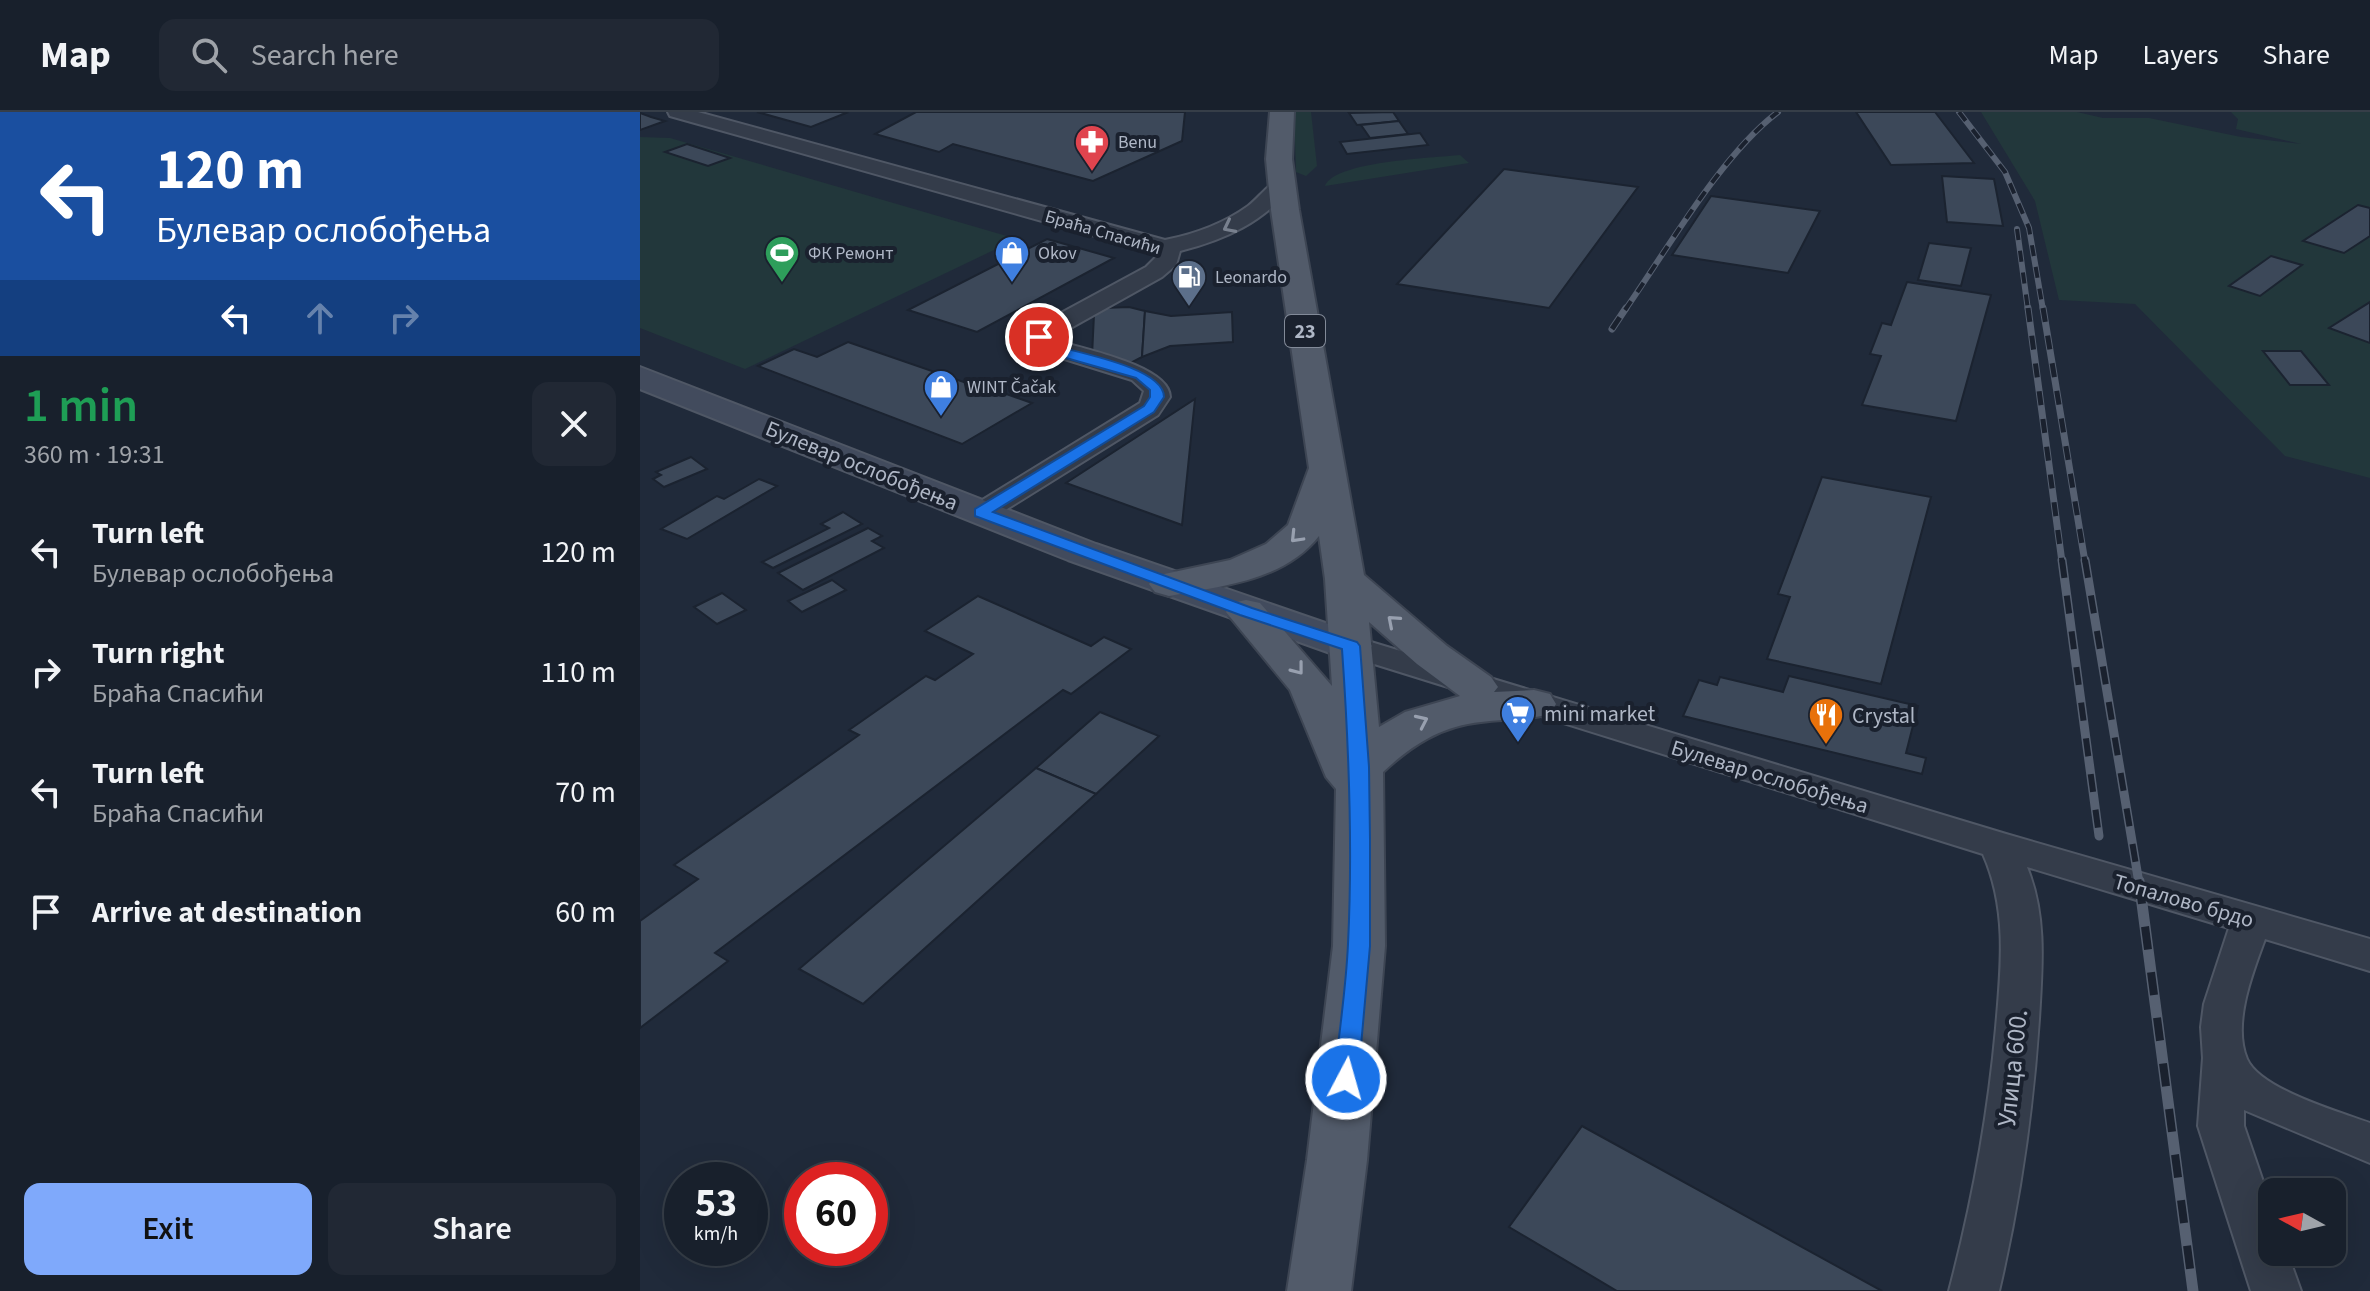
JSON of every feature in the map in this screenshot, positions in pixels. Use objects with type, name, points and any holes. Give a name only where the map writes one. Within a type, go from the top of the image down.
[{"type":"main road","name":"23","points":[[1282,112],[1279,159],[1289,248],[1345,579],[1360,780],[1359,946],[1337,1160],[1319,1291]]},
{"type":"main road","name":"Булевар ослобођења","points":[[640,377],[981,513],[1246,612],[1351,646]]},
{"type":"main road","points":[[1169,584],[1244,568],[1294,542],[1304,530],[1317,484],[1328,468]]},
{"type":"main road","points":[[1345,579],[1432,655],[1476,687]]},
{"type":"main road","points":[[1246,612],[1310,686],[1333,743],[1360,780],[1395,736],[1431,716],[1468,708],[1534,704]]},
{"type":"street","name":"Браћа Спасићи","points":[[677,112],[1165,247],[1171,253],[1154,272],[1046,331],[1039,337],[1038,343],[1141,375],[1157,389],[1157,397],[1149,409],[981,513]]},
{"type":"street","points":[[1165,247],[1200,241],[1236,224],[1263,206],[1282,185]]},
{"type":"street","name":"Булевар ослобођења","points":[[1351,646],[1476,687],[1998,845]]},
{"type":"street","name":"Топалово брдо","points":[[1998,845],[2370,955]]},
{"type":"street","name":"Улица 600.","points":[[1974,1291],[2004,1151],[2015,1070],[2020,991],[2019,912],[2012,880],[1998,845]]},
{"type":"street","points":[[2252,919],[2228,993],[2222,1044],[2225,1058],[2221,1126],[2276,1291]]},
{"type":"street","points":[[2225,1058],[2240,1083],[2255,1093],[2370,1143]]},
{"type":"green space","points":[[1294,112],[1311,112],[1317,166],[1306,176],[1296,172]]},
{"type":"green space","points":[[1981,112],[2077,112],[2103,118],[2149,118],[2241,137],[2301,144],[2236,129],[2238,119],[2231,112],[2370,112],[2370,478],[2285,456],[2135,304],[2059,300],[2035,201]]},
{"type":"green space","name":"ФК Ремонт","points":[[640,137],[670,138],[1017,239],[745,369],[640,328]]},
{"type":"green space","points":[[1460,155],[1469,163],[1325,186],[1347,171],[1365,166]]},
{"type":"building","points":[[757,112],[841,112],[846,113],[811,127]]},
{"type":"building","points":[[916,112],[1185,112],[1182,141],[1093,181],[953,144],[939,152],[875,134]]},
{"type":"building","points":[[1393,112],[1399,121],[1357,125],[1349,113]]},
{"type":"building","points":[[1856,112],[1935,112],[1974,163],[1891,165]]},
{"type":"building","points":[[640,113],[651,117],[665,121],[640,130]]},
{"type":"building","points":[[1399,121],[1408,134],[1370,138],[1361,125]]},
{"type":"building","points":[[1420,133],[1428,145],[1347,154],[1340,142]]},
{"type":"building","points":[[687,144],[730,158],[708,166],[665,152]]},
{"type":"building","points":[[1504,169],[1638,187],[1549,308],[1397,284]]},
{"type":"building","points":[[1942,176],[1994,179],[2003,226],[1947,222]]},
{"type":"building","points":[[1711,196],[1820,211],[1788,273],[1672,255]]},
{"type":"building","points":[[2358,205],[2370,208],[2370,236],[2344,253],[2303,241]]},
{"type":"building","name":"Okov","points":[[1047,239],[1114,258],[977,332],[908,310]]},
{"type":"building","points":[[1929,243],[1971,248],[1961,286],[1918,280]]},
{"type":"building","points":[[2271,256],[2302,265],[2260,296],[2229,286]]},
{"type":"building","points":[[1907,282],[1991,295],[1956,421],[1862,405],[1881,356],[1870,354],[1882,323],[1891,325]]},
{"type":"building","points":[[2370,302],[2370,343],[2329,328]]},
{"type":"building","points":[[1129,307],[1145,311],[1142,357],[1125,366],[1092,356],[1094,314],[1103,308]]},
{"type":"building","points":[[1145,311],[1171,316],[1232,312],[1233,342],[1170,346],[1142,357]]},
{"type":"building","points":[[848,342],[1032,403],[962,444],[758,366],[794,349],[817,357]]},
{"type":"building","points":[[2263,351],[2301,351],[2329,385],[2290,385]]},
{"type":"building","points":[[1195,399],[1182,525],[1066,483]]},
{"type":"building","points":[[691,457],[707,469],[664,487],[653,479],[661,475],[656,472]]},
{"type":"building","points":[[1822,477],[1931,497],[1881,684],[1767,659],[1790,597],[1778,594]]},
{"type":"building","points":[[759,479],[777,486],[687,539],[661,529],[717,496],[724,499]]},
{"type":"building","points":[[843,512],[862,524],[773,568],[762,562],[829,528],[821,524]]},
{"type":"building","points":[[868,528],[882,536],[872,541],[884,548],[803,590],[778,573]]},
{"type":"building","points":[[832,580],[846,590],[802,612],[788,601]]},
{"type":"building","points":[[722,593],[746,610],[717,624],[694,607]]},
{"type":"building","points":[[978,596],[1091,646],[1104,637],[1131,649],[1071,694],[1063,690],[715,953],[728,961],[640,1028],[640,921],[698,879],[674,865],[859,735],[849,730],[926,676],[935,680],[973,654],[925,631]]},
{"type":"building","points":[[1789,676],[1918,706],[1906,753],[1926,758],[1922,774],[1683,716],[1699,680],[1717,685],[1720,677],[1783,692]]},
{"type":"building","points":[[1100,712],[1159,736],[1096,794],[1036,768]]},
{"type":"building","points":[[1036,768],[1096,794],[863,1004],[799,969]]},
{"type":"building","points":[[1582,1126],[1882,1291],[1617,1291],[1509,1227]]},
{"type":"railway","points":[[1625,310],[1716,178],[1757,130],[1778,112]]},
{"type":"railway","points":[[1959,112],[2005,172],[2029,228],[2043,310]]},
{"type":"railway","points":[[2017,229],[2028,310]]},
{"type":"railway","points":[[1612,329],[1626,308]]},
{"type":"railway","points":[[2028,308],[2062,562]]},
{"type":"railway","points":[[2043,308],[2085,562]]},
{"type":"railway","points":[[2062,560],[2099,836]]},
{"type":"railway","points":[[2085,560],[2139,883]]},
{"type":"railway","points":[[2139,881],[2193,1291]]},
{"type":"place","name":"Benu","points":[[1092,173]]},
{"type":"place","name":"ФК Ремонт","points":[[782,284]]},
{"type":"place","name":"Okov","points":[[1012,284]]},
{"type":"place","name":"Leonardo","points":[[1189,308]]},
{"type":"place","name":"WINT Čačak","points":[[941,418]]},
{"type":"place","name":"mini market","points":[[1518,744]]},
{"type":"place","name":"Crystal","points":[[1826,746]]},
{"type":"route","points":[[1039,337],[1038,343],[1043,347],[1141,375],[1157,389],[1157,397],[1149,409],[981,513],[1246,612],[1351,646],[1360,767],[1359,946],[1346,1079]]}]
